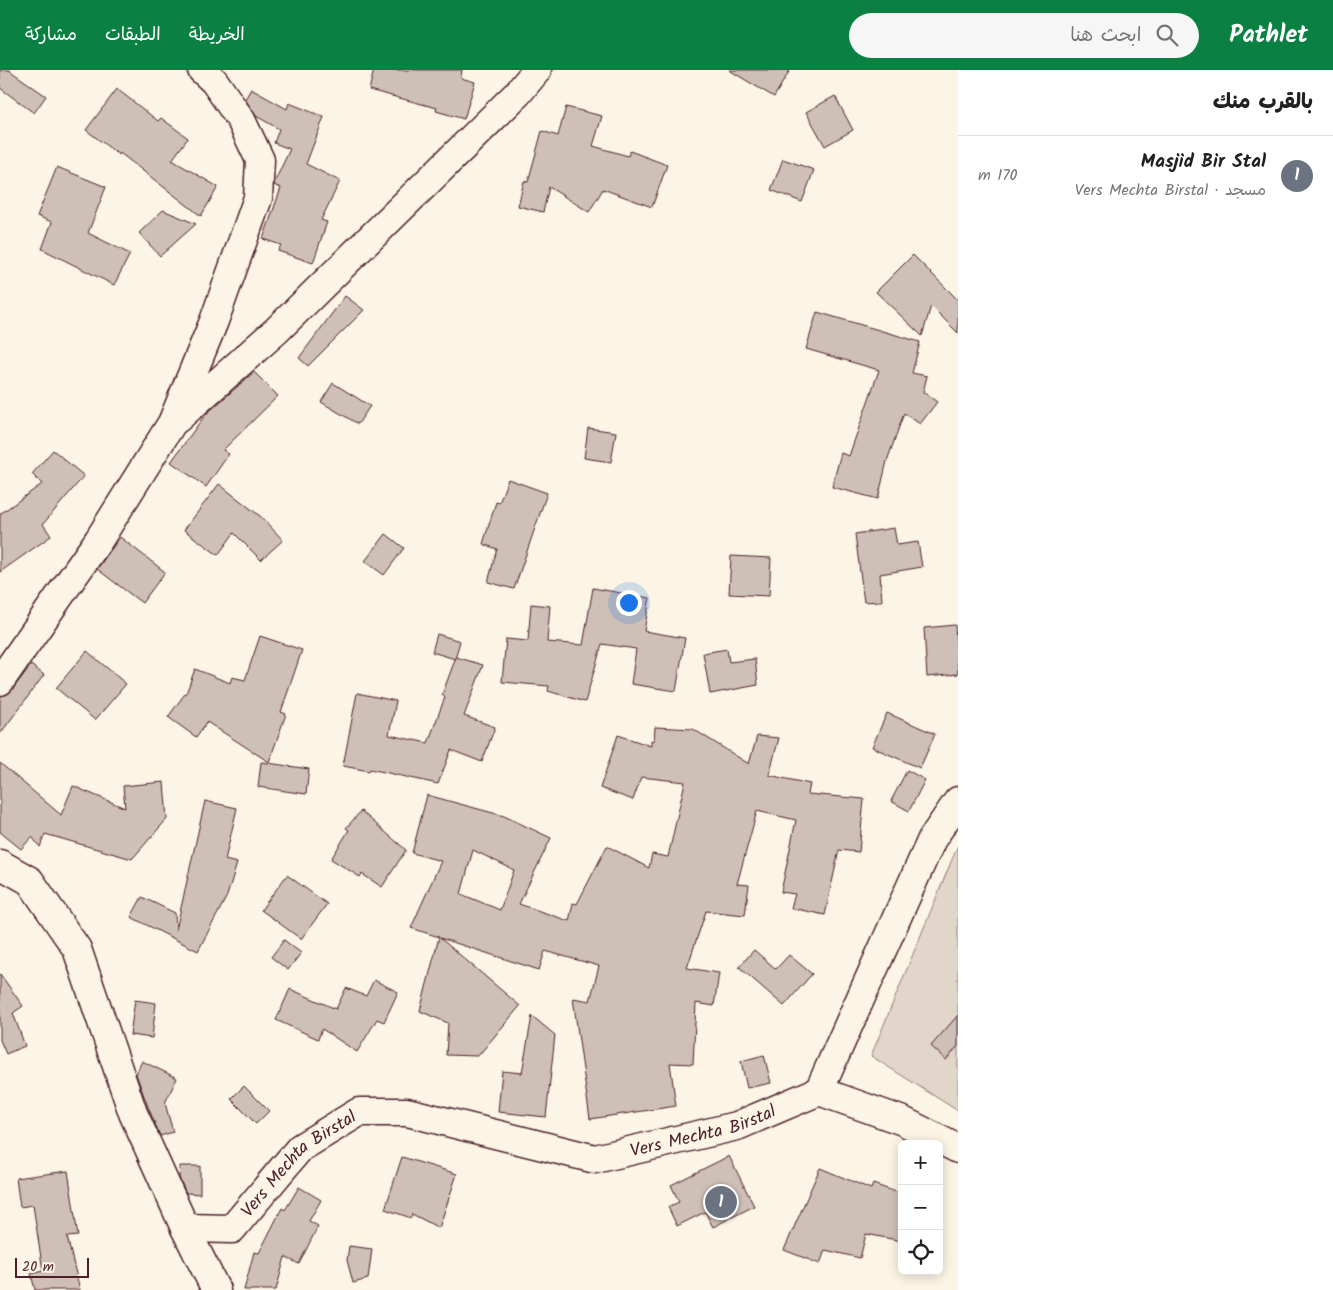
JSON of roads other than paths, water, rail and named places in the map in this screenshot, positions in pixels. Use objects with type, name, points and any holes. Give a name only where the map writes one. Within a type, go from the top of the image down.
[{"type":"street","points":[[0,681],[98,541],[172,423],[214,321],[258,198],[260,160],[241,120],[214,81],[202,70]]},
{"type":"street","points":[[172,423],[277,330],[518,93],[537,70]]},
{"type":"street","points":[[958,801],[932,839],[819,1091],[902,1121],[958,1149]]},
{"type":"street","points":[[0,864],[30,880],[77,949],[133,1113],[185,1228],[216,1290]]},
{"type":"street","name":"Vers Mechta Birstal","points":[[185,1228],[232,1229],[300,1148],[359,1112],[407,1112],[595,1159],[738,1126],[819,1091]]},
{"type":"place","name":"Masjid Bir Stal","points":[[721,1202]]}]
